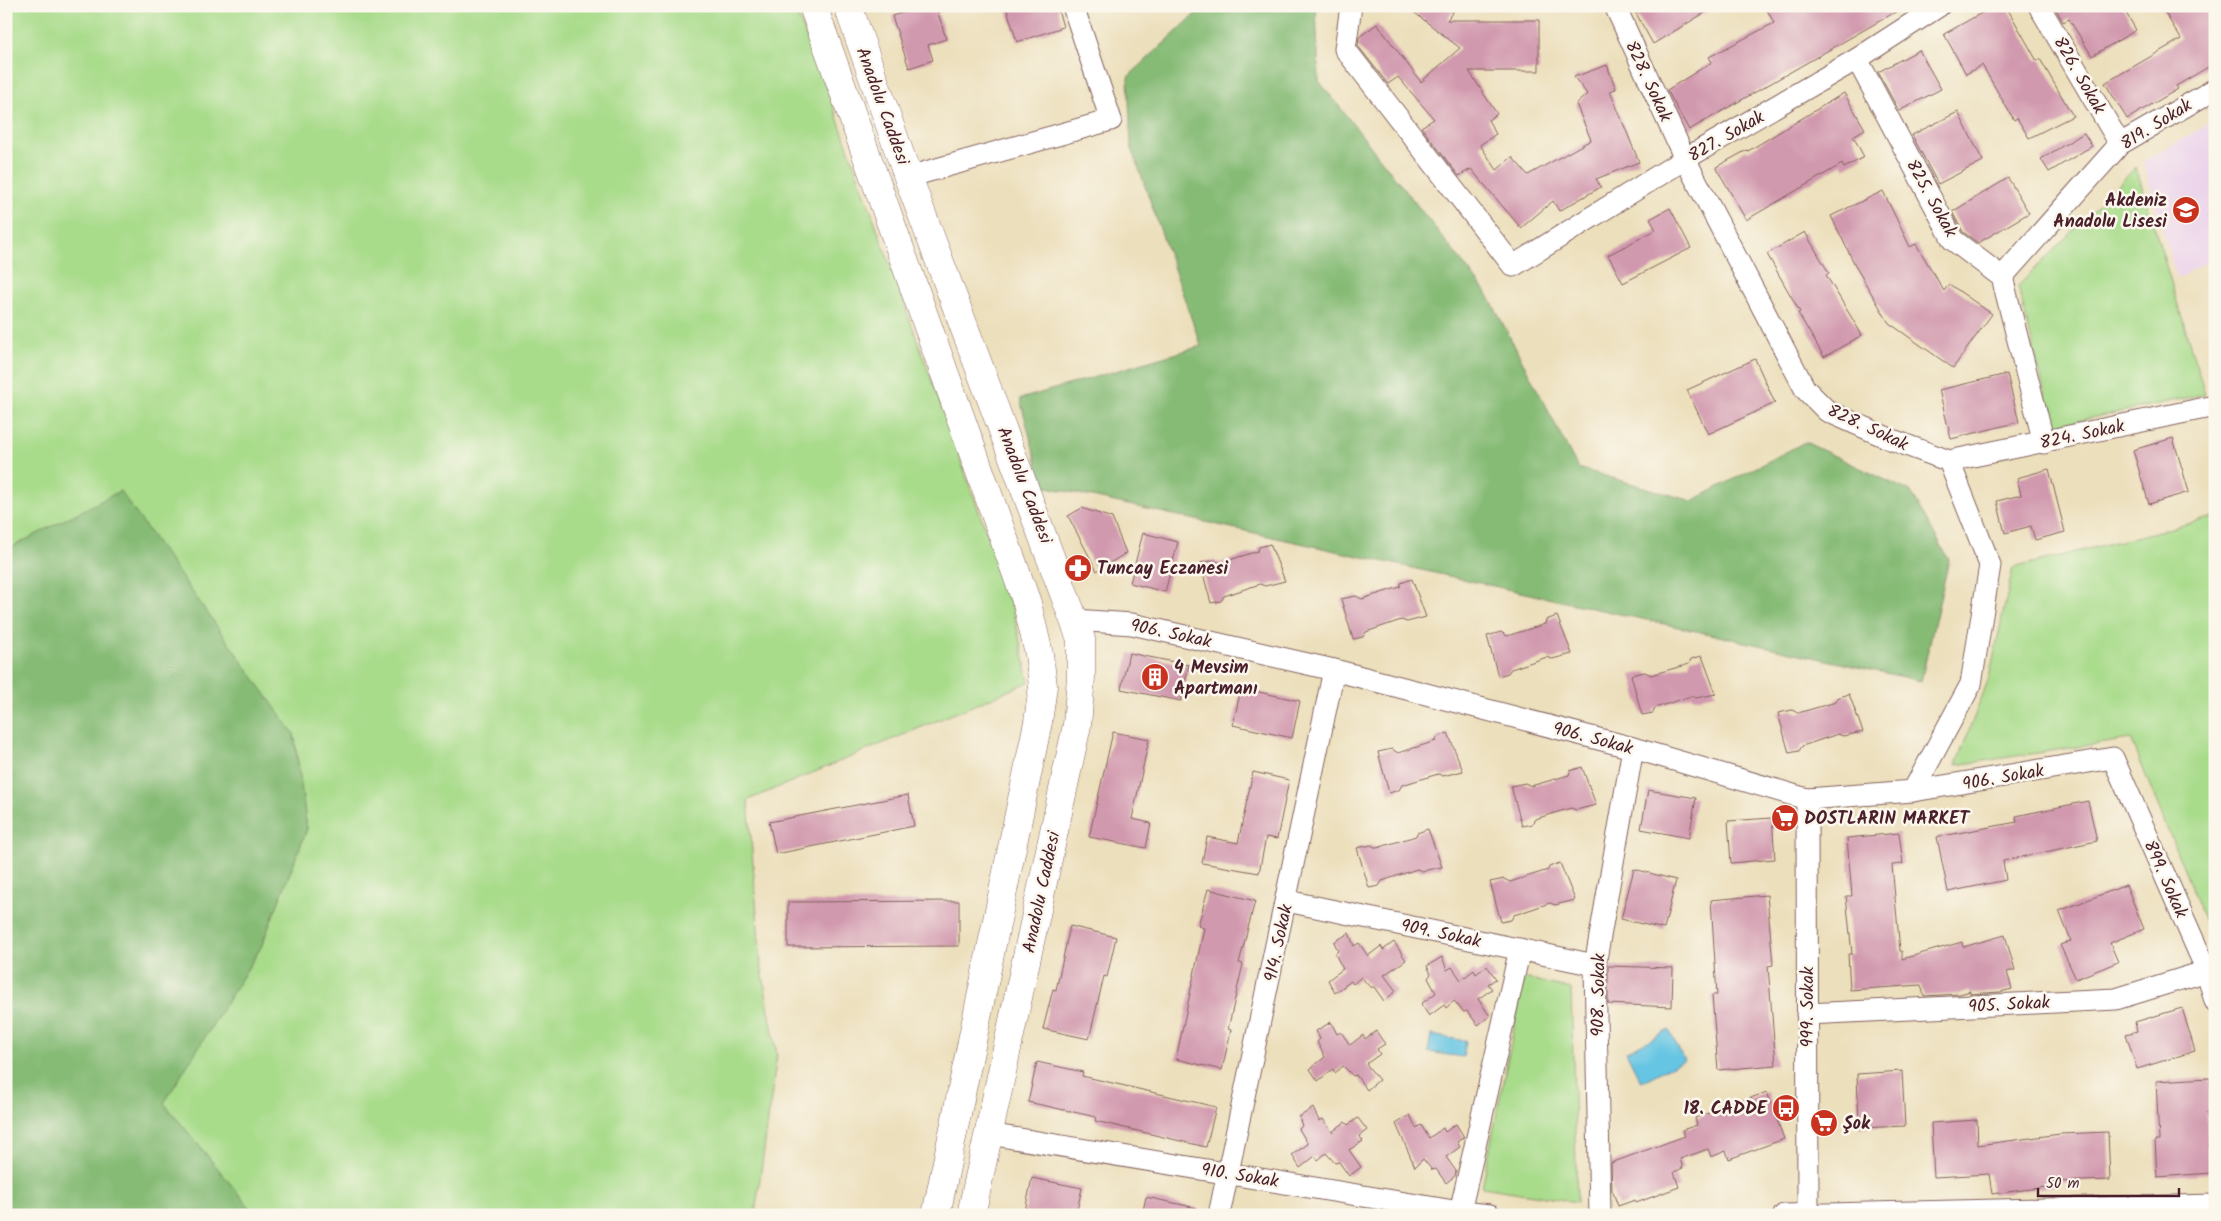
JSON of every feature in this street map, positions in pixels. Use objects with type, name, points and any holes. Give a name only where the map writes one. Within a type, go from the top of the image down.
[{"type":"main road","name":"Anadolu Caddesi","points":[[813,6],[1027,603],[1039,654],[1043,686],[1038,722],[936,1215]]},
{"type":"main road","name":"Anadolu Caddesi","points":[[848,6],[908,177],[1081,639],[1081,677],[1077,725],[971,1215]]},
{"type":"street","points":[[908,177],[1111,120],[1073,6]]},
{"type":"street","name":"827. Sokak","points":[[1351,6],[1345,48],[1513,266],[1685,159],[1857,59],[1939,6]]},
{"type":"street","name":"828. Sokak","points":[[1615,6],[1685,159],[1805,389],[1827,411],[1890,439],[1948,461]]},
{"type":"street","name":"826. Sokak","points":[[2039,6],[2120,144]]},
{"type":"street","name":"825. Sokak","points":[[1857,59],[1953,240],[2002,277]]},
{"type":"street","name":"819. Sokak","points":[[2002,277],[2120,144],[2215,89]]},
{"type":"street","points":[[2002,277],[2044,443]]},
{"type":"street","name":"824. Sokak","points":[[1948,461],[2044,443],[2215,406]]},
{"type":"street","points":[[1913,791],[1970,684],[1990,565],[1948,461]]},
{"type":"street","name":"906. Sokak","points":[[1075,620],[1132,624],[1334,670],[1633,748],[1807,799],[1913,791],[2113,758]]},
{"type":"street","name":"914. Sokak","points":[[1219,1215],[1334,670]]},
{"type":"street","name":"908. Sokak","points":[[1600,1215],[1595,965],[1633,748]]},
{"type":"street","name":"899. Sokak","points":[[2113,758],[2207,971],[2215,1001]]},
{"type":"street","name":"999. Sokak","points":[[1807,799],[1808,1214]]},
{"type":"street","name":"909. Sokak","points":[[1286,902],[1595,965]]},
{"type":"street","points":[[1460,1212],[1520,949]]},
{"type":"street","name":"905. Sokak","points":[[1807,1014],[2116,999],[2207,971]]},
{"type":"street","name":"910. Sokak","points":[[989,1134],[1460,1212],[1490,1215]]},
{"type":"street","points":[[1784,1215],[2052,1212],[2215,1205]]},
{"type":"shaded area","name":"Akdeniz Anadolu Lisesi","points":[[2215,120],[2215,257],[2177,279],[2143,162]]},
{"type":"green space","points":[[6,6],[794,6],[828,92],[990,542],[1013,610],[1029,682],[748,800],[761,965],[777,1055],[755,1215],[256,1215],[163,1103],[261,947],[307,829],[294,734],[13,548],[6,550]]},
{"type":"green space","points":[[1204,6],[1316,6],[1319,81],[1488,295],[1578,468],[1692,501],[1805,442],[1911,492],[1949,560],[1921,681],[1043,486],[1020,399],[1201,346],[1131,146],[1128,77]]},
{"type":"green space","points":[[2136,167],[2205,394],[2053,426],[2018,286]]},
{"type":"green space","points":[[120,491],[294,734],[307,829],[261,947],[164,1103],[256,1215],[6,1215],[6,550]]},
{"type":"green space","points":[[2215,517],[2215,946],[2131,739],[1956,765],[1989,678],[2013,568]]},
{"type":"green space","points":[[1524,978],[1571,989],[1577,1202],[1482,1187]]},
{"type":"water","points":[[1669,1030],[1684,1060],[1641,1082],[1626,1052]]},
{"type":"water","points":[[1431,1035],[1466,1041],[1463,1057],[1428,1052]]},
{"type":"building","points":[[923,6],[936,6],[946,39],[928,45],[933,60],[909,68],[892,16]]},
{"type":"building","points":[[1006,6],[1057,6],[1063,27],[1017,42]]},
{"type":"building","points":[[1406,6],[1457,6],[1447,20],[1539,20],[1539,71],[1469,71],[1497,114],[1488,120],[1496,134],[1480,145],[1497,170],[1512,157],[1528,175],[1591,140],[1576,104],[1587,94],[1574,77],[1607,65],[1616,89],[1610,91],[1639,162],[1596,179],[1601,187],[1559,211],[1553,201],[1521,228],[1471,169],[1459,176],[1421,127],[1434,119],[1398,77],[1388,84],[1358,46],[1359,37],[1377,24],[1421,82],[1460,48]]},
{"type":"building","points":[[1632,6],[1716,6],[1653,44]]},
{"type":"building","points":[[1765,6],[1906,6],[1689,130],[1667,90],[1712,62],[1709,57],[1774,23]]},
{"type":"building","points":[[1994,6],[2006,6],[2037,61],[2040,59],[2073,116],[2029,138],[2017,118],[2014,120],[1982,65],[1966,74],[1944,34]]},
{"type":"building","points":[[2054,6],[2122,6],[2136,30],[2092,56],[2069,19],[2063,22]]},
{"type":"building","points":[[2161,6],[2215,6],[2215,63],[2176,86],[2178,89],[2127,119],[2105,83],[2181,39]]},
{"type":"building","points":[[1919,50],[1941,89],[1899,111],[1878,72]]},
{"type":"building","points":[[1844,93],[1865,129],[1853,136],[1864,157],[1844,168],[1842,164],[1746,220],[1716,167],[1748,151]]},
{"type":"building","points":[[1958,112],[1983,161],[1938,184],[1912,135]]},
{"type":"building","points":[[2084,133],[2092,146],[2049,172],[2041,159]]},
{"type":"building","points":[[2008,178],[2029,213],[1978,243],[1963,232],[1952,212]]},
{"type":"building","points":[[1883,191],[1910,247],[1916,244],[1944,291],[1949,284],[1992,314],[1953,368],[1889,323],[1857,269],[1831,216]]},
{"type":"building","points":[[1670,208],[1691,248],[1623,283],[1608,255],[1656,230],[1650,219]]},
{"type":"building","points":[[1805,232],[1829,273],[1826,275],[1862,335],[1824,357],[1767,254]]},
{"type":"building","points":[[1755,359],[1775,403],[1708,434],[1687,390]]},
{"type":"building","points":[[2007,374],[2019,422],[1951,439],[1939,390]]},
{"type":"building","points":[[2173,438],[2189,492],[2149,504],[2133,450]]},
{"type":"building","points":[[2049,469],[2065,532],[2035,540],[2031,526],[2005,533],[1997,501],[2021,495],[2017,478]]},
{"type":"building","points":[[1082,508],[1112,518],[1126,553],[1097,571],[1068,516]]},
{"type":"building","points":[[1143,533],[1178,542],[1165,592],[1130,583]]},
{"type":"building","points":[[1270,544],[1285,581],[1265,586],[1260,584],[1224,596],[1221,601],[1211,603],[1200,563],[1214,560],[1220,563],[1258,551],[1259,547]]},
{"type":"building","points":[[1412,579],[1426,617],[1407,622],[1401,620],[1366,632],[1363,637],[1353,639],[1341,599],[1356,596],[1362,599],[1400,587],[1401,583]]},
{"type":"building","points":[[1557,616],[1572,654],[1552,659],[1547,657],[1511,669],[1508,673],[1498,676],[1487,636],[1501,632],[1507,636],[1545,624],[1546,620]]},
{"type":"building","name":"4 Mevsim Apartmanı","points":[[1129,653],[1189,665],[1181,701],[1121,689]]},
{"type":"building","points":[[1702,656],[1716,694],[1696,698],[1691,696],[1655,708],[1653,713],[1642,715],[1631,675],[1645,672],[1651,675],[1689,664],[1691,659]]},
{"type":"building","points":[[1241,688],[1300,701],[1292,738],[1233,725]]},
{"type":"building","points":[[1849,694],[1863,732],[1843,736],[1838,734],[1802,746],[1799,751],[1789,753],[1778,713],[1792,710],[1798,713],[1836,702],[1837,698]]},
{"type":"building","points":[[1113,732],[1149,739],[1132,819],[1151,823],[1146,848],[1089,837]]},
{"type":"building","points":[[1448,733],[1463,771],[1443,776],[1438,774],[1402,785],[1399,790],[1389,793],[1378,752],[1392,749],[1398,753],[1436,741],[1437,737]]},
{"type":"building","points":[[1582,767],[1596,805],[1576,810],[1571,808],[1535,819],[1532,824],[1522,826],[1511,786],[1525,783],[1531,786],[1569,775],[1570,771]]},
{"type":"building","points":[[1253,772],[1289,780],[1277,839],[1266,837],[1259,873],[1202,863],[1207,837],[1238,843]]},
{"type":"building","points":[[1648,790],[1696,798],[1689,838],[1641,829]]},
{"type":"building","points":[[908,795],[914,826],[776,854],[769,822]]},
{"type":"building","points":[[2088,801],[2097,841],[2003,861],[2006,880],[1948,892],[1937,837],[2017,822],[2016,816]]},
{"type":"building","points":[[1772,818],[1775,859],[1731,863],[1728,821]]},
{"type":"building","points":[[1428,829],[1442,867],[1422,871],[1417,869],[1382,881],[1379,886],[1369,888],[1357,848],[1371,845],[1377,848],[1416,836],[1417,833]]},
{"type":"building","points":[[1899,833],[1903,864],[1892,865],[1902,959],[1962,942],[1963,947],[2005,935],[2015,970],[2007,972],[2012,989],[2000,992],[1970,994],[1970,991],[1960,994],[1924,996],[1921,985],[1850,990],[1848,954],[1852,954],[1846,896],[1852,896],[1847,838]]},
{"type":"building","points":[[1560,863],[1575,900],[1555,905],[1550,903],[1514,915],[1511,920],[1501,922],[1490,882],[1504,879],[1510,882],[1548,870],[1549,867]]},
{"type":"building","points":[[1634,869],[1676,880],[1664,929],[1621,919]]},
{"type":"building","points":[[2126,885],[2144,929],[2110,943],[2118,962],[2076,979],[2060,945],[2071,941],[2059,911]]},
{"type":"building","points":[[1208,889],[1255,901],[1239,963],[1243,964],[1228,1029],[1231,1030],[1222,1070],[1176,1059],[1204,928],[1198,926]]},
{"type":"building","points":[[1767,895],[1773,965],[1768,966],[1776,1065],[1718,1070],[1712,995],[1717,995],[1711,900]]},
{"type":"building","points":[[959,901],[959,946],[788,947],[788,902]]},
{"type":"building","points":[[1070,926],[1116,937],[1107,977],[1104,976],[1089,1039],[1043,1029],[1053,989],[1056,990]]},
{"type":"building","points":[[1349,933],[1354,946],[1359,943],[1368,956],[1381,946],[1383,950],[1394,942],[1406,960],[1384,975],[1396,991],[1384,1001],[1374,987],[1370,987],[1361,977],[1353,984],[1351,981],[1335,993],[1328,980],[1343,969],[1335,954],[1338,951],[1334,942]]},
{"type":"building","points":[[1442,957],[1447,970],[1452,967],[1461,980],[1474,970],[1476,974],[1487,966],[1496,979],[1488,984],[1492,989],[1478,999],[1490,1016],[1478,1025],[1467,1011],[1464,1012],[1454,1001],[1446,1008],[1444,1005],[1429,1016],[1421,1004],[1436,993],[1428,978],[1431,974],[1427,966]]},
{"type":"building","points":[[1608,966],[1673,968],[1672,1007],[1608,1004]]},
{"type":"building","points":[[2182,1008],[2195,1051],[2137,1069],[2126,1034],[2137,1031],[2135,1022]]},
{"type":"building","points":[[1331,1022],[1337,1034],[1341,1032],[1350,1045],[1363,1035],[1365,1039],[1376,1031],[1385,1044],[1377,1049],[1380,1054],[1366,1064],[1379,1080],[1367,1090],[1356,1075],[1353,1076],[1343,1066],[1335,1073],[1333,1069],[1318,1081],[1310,1069],[1325,1057],[1317,1042],[1320,1039],[1316,1031]]},
{"type":"building","points":[[1037,1062],[1083,1072],[1082,1076],[1216,1107],[1206,1147],[1095,1121],[1096,1117],[1028,1102]]},
{"type":"building","points":[[1902,1071],[1905,1126],[1859,1128],[1857,1074]]},
{"type":"building","points":[[2210,1078],[2211,1113],[2207,1113],[2211,1173],[2157,1177],[2155,1140],[2159,1140],[2156,1081]]},
{"type":"building","points":[[1767,1092],[1784,1139],[1729,1159],[1726,1151],[1711,1157],[1708,1149],[1680,1159],[1683,1168],[1674,1172],[1679,1187],[1636,1203],[1635,1200],[1618,1206],[1612,1190],[1611,1163],[1685,1136],[1682,1130],[1697,1125],[1695,1118]]},
{"type":"building","points":[[1313,1108],[1319,1121],[1323,1119],[1332,1132],[1345,1122],[1348,1125],[1358,1118],[1367,1130],[1359,1136],[1363,1141],[1349,1150],[1361,1167],[1349,1176],[1339,1162],[1335,1163],[1326,1153],[1318,1160],[1315,1156],[1300,1168],[1292,1155],[1308,1144],[1299,1129],[1302,1126],[1299,1117]]},
{"type":"building","points":[[1410,1115],[1416,1128],[1421,1125],[1429,1138],[1443,1128],[1445,1132],[1456,1124],[1464,1137],[1457,1142],[1460,1147],[1446,1157],[1456,1171],[1455,1176],[1446,1183],[1436,1169],[1432,1170],[1423,1159],[1415,1167],[1396,1124]]},
{"type":"building","points":[[1977,1120],[1978,1145],[2060,1134],[2108,1132],[2110,1180],[2053,1182],[2054,1186],[1992,1194],[1989,1174],[1934,1177],[1931,1123]]},
{"type":"building","points":[[1032,1178],[1082,1188],[1076,1215],[1024,1215]]},
{"type":"building","points":[[1146,1197],[1197,1208],[1196,1215],[1142,1215]]},
{"type":"place","name":"Akdeniz Anadolu Lisesi","points":[[2186,210]]},
{"type":"place","name":"Tuncay Eczanesi","points":[[1078,568]]},
{"type":"place","name":"4 Mevsim Apartmanı","points":[[1155,677]]},
{"type":"place","name":"DOSTLARIN MARKET","points":[[1785,818]]},
{"type":"place","name":"18. CADDE","points":[[1786,1108]]},
{"type":"place","name":"Şok","points":[[1824,1123]]}]
